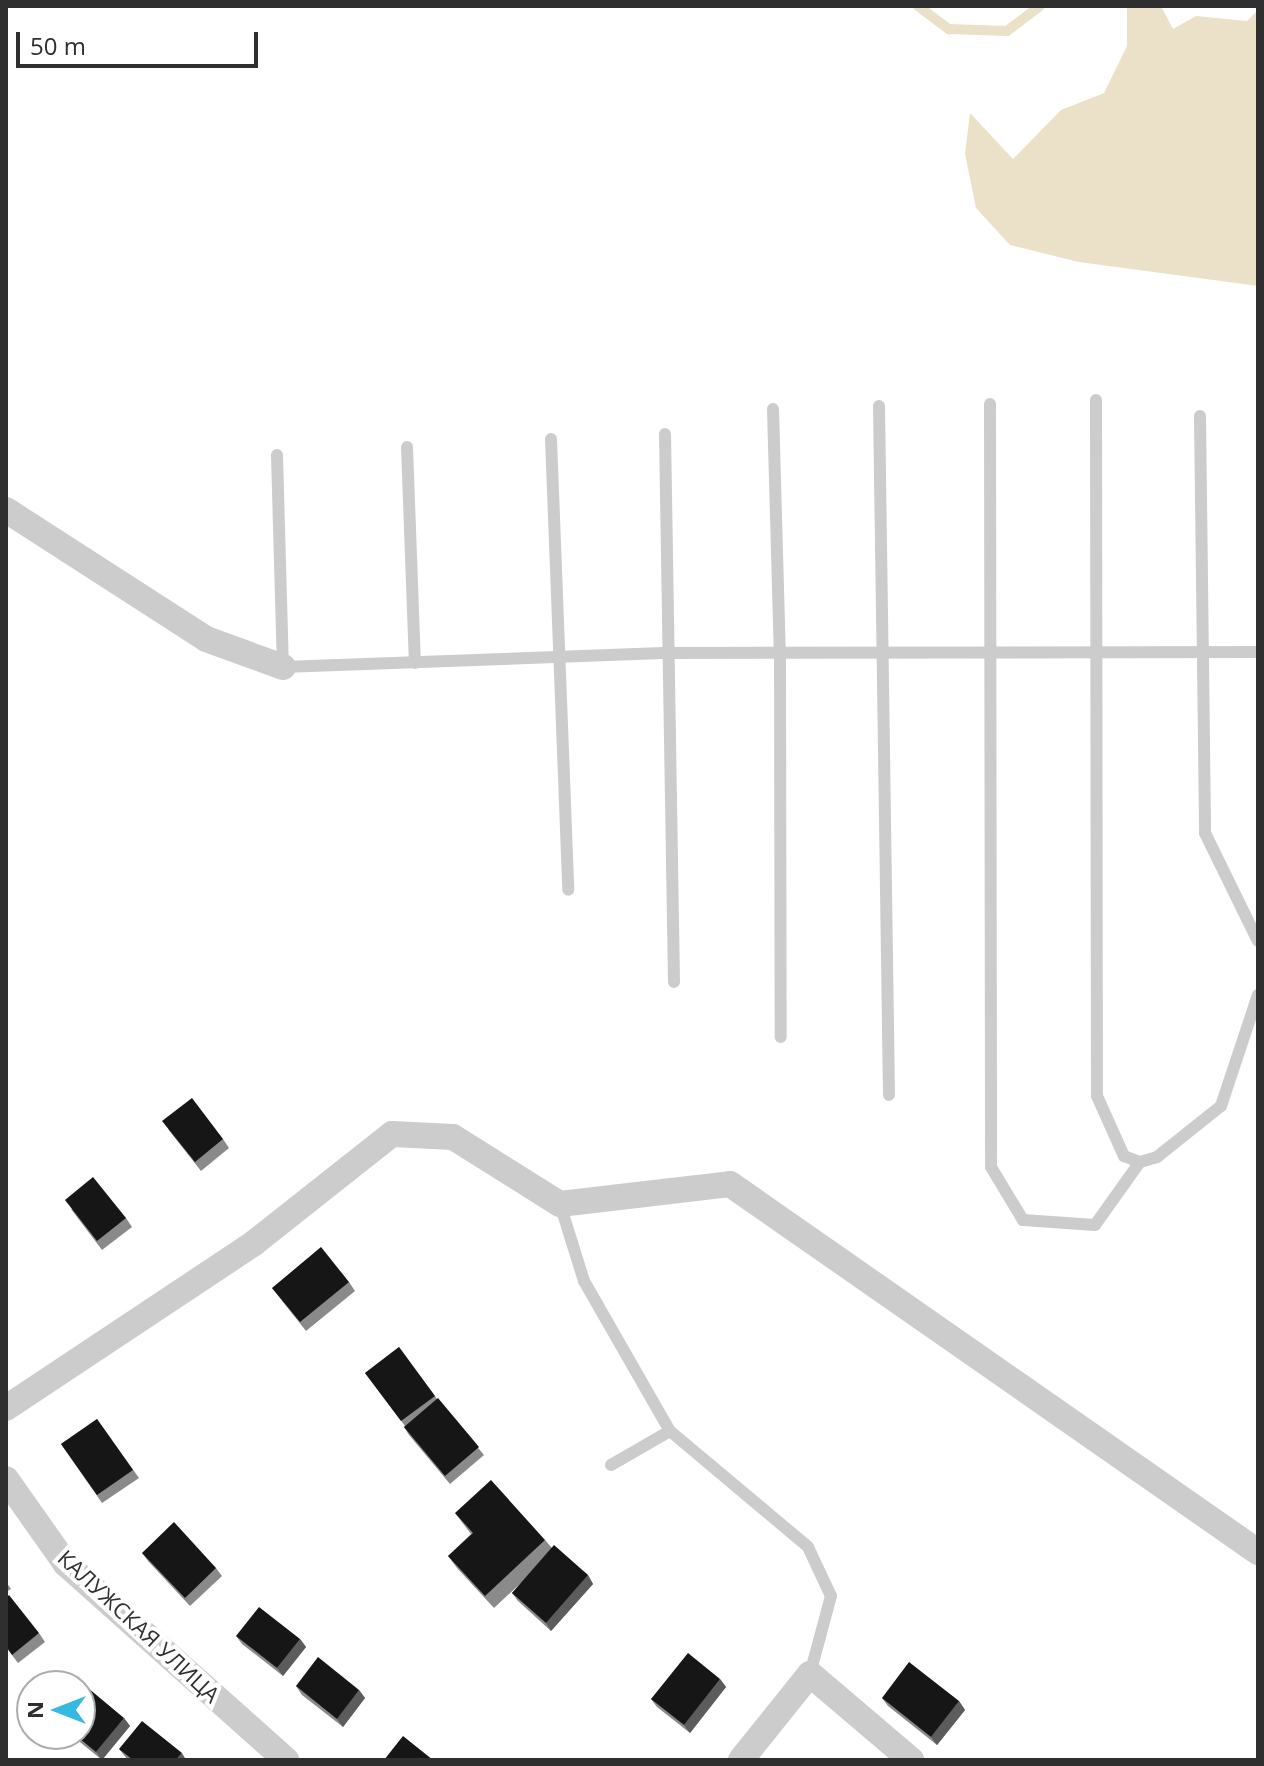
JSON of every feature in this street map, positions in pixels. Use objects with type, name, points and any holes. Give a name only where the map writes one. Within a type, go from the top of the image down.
[{"type":"street","points":[[6,510],[206,639],[283,667]]},
{"type":"street","points":[[6,1408],[254,1243],[392,1134],[453,1137],[560,1204],[730,1184],[1258,1552]]},
{"type":"street","name":"КАЛУЖСКАЯ УЛИЦА","points":[[6,1479],[66,1564],[286,1760]]},
{"type":"street","points":[[741,1760],[810,1674],[911,1760]]},
{"type":"lane","points":[[1096,400],[1099,652],[1097,1096],[1124,1156],[1140,1162],[1157,1157],[1221,1106],[1258,995]]},
{"type":"lane","points":[[990,404],[991,1167],[1023,1220],[1095,1225],[1140,1162]]},
{"type":"lane","points":[[879,406],[889,1095]]},
{"type":"lane","points":[[773,409],[780,653],[781,1037]]},
{"type":"lane","points":[[1200,416],[1205,833],[1258,941]]},
{"type":"lane","points":[[665,434],[674,982]]},
{"type":"lane","points":[[551,439],[568,890]]},
{"type":"lane","points":[[407,447],[415,663]]},
{"type":"lane","points":[[277,455],[283,667],[670,653],[1258,652]]},
{"type":"lane","points":[[560,1204],[584,1281],[670,1431],[808,1547],[831,1596],[810,1674]]},
{"type":"lane","points":[[611,1465],[670,1431]]},
{"type":"shaded area","points":[[1127,6],[1161,6],[1173,29],[1196,16],[1247,21],[1258,10],[1258,286],[1079,262],[1010,245],[976,208],[965,154],[970,113],[1013,159],[1061,110],[1104,93],[1127,46]]},
{"type":"building","points":[[192,1098],[223,1139],[195,1162],[162,1121]]},
{"type":"building","points":[[93,1177],[126,1218],[97,1241],[65,1200]]},
{"type":"building","points":[[321,1247],[349,1282],[300,1322],[272,1288]]},
{"type":"building","points":[[399,1347],[435,1396],[401,1421],[365,1373]]},
{"type":"building","points":[[438,1398],[479,1447],[445,1476],[404,1427]]},
{"type":"building","points":[[97,1419],[133,1470],[97,1495],[61,1444]]},
{"type":"building","points":[[491,1480],[545,1540],[485,1596],[448,1556],[473,1533],[455,1513]]},
{"type":"building","points":[[174,1522],[216,1568],[185,1598],[142,1553]]},
{"type":"building","points":[[554,1545],[588,1575],[546,1623],[512,1593]]},
{"type":"building","points":[[9,1595],[39,1633],[12,1655],[6,1646],[6,1598]]},
{"type":"building","points":[[259,1607],[300,1639],[277,1668],[236,1636]]},
{"type":"building","points":[[688,1653],[720,1679],[684,1725],[651,1699]]},
{"type":"building","points":[[318,1657],[359,1690],[337,1719],[296,1686]]},
{"type":"building","points":[[909,1662],[959,1701],[931,1737],[882,1698]]},
{"type":"building","points":[[96,1695],[124,1718],[96,1752],[94,1750],[96,1750]]},
{"type":"building","points":[[142,1721],[182,1753],[176,1760],[133,1760],[119,1749]]},
{"type":"building","points":[[403,1736],[433,1760],[384,1760]]},
{"type":"waterway","points":[[918,6],[949,29],[1007,31],[1040,6]]}]
